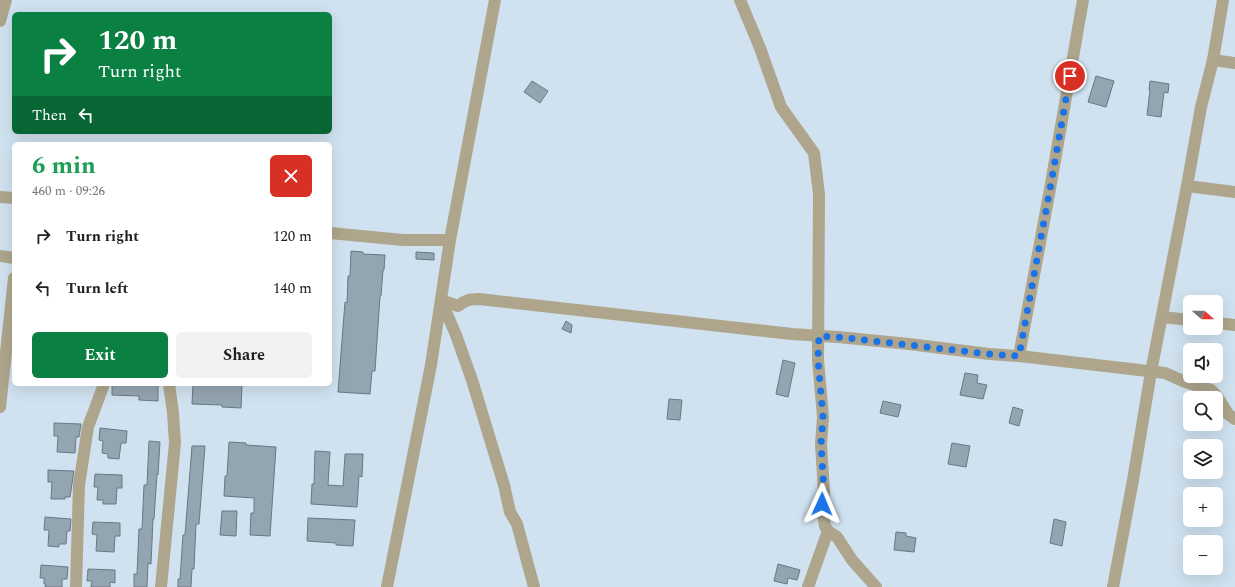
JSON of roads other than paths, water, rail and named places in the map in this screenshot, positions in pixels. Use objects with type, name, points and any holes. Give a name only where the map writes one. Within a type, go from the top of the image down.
[{"type":"street","points":[[0,21],[6,0]]},
{"type":"street","points":[[387,587],[431,365],[450,240],[495,0]]},
{"type":"street","points":[[740,0],[760,48],[781,107],[814,153],[820,194],[818,360],[823,417],[821,444],[824,492],[823,514],[825,526],[837,537],[852,560],[876,587]]},
{"type":"street","points":[[1019,356],[1083,0]]},
{"type":"street","points":[[1113,587],[1151,372],[1201,107],[1213,60],[1223,0]]},
{"type":"street","points":[[1213,60],[1235,63]]},
{"type":"street","points":[[1187,186],[1235,192]]},
{"type":"street","points":[[0,197],[12,198]]},
{"type":"street","points":[[332,233],[403,240],[450,240]]},
{"type":"street","points":[[0,256],[12,258]]},
{"type":"street","points":[[0,407],[2,376],[12,294]]},
{"type":"street","points":[[441,300],[458,306],[462,302],[469,299],[479,299],[1166,373],[1185,382],[1211,390],[1217,396],[1228,414],[1235,419]]},
{"type":"street","points":[[441,300],[456,335],[472,380],[504,485],[510,512],[517,524],[534,587]]},
{"type":"street","points":[[1162,317],[1183,319]]},
{"type":"street","points":[[1223,323],[1235,324]]},
{"type":"street","points":[[76,587],[80,485],[88,427],[103,386]]},
{"type":"street","points":[[161,587],[175,443],[173,413],[168,386]]},
{"type":"street","points":[[808,587],[828,530]]}]
